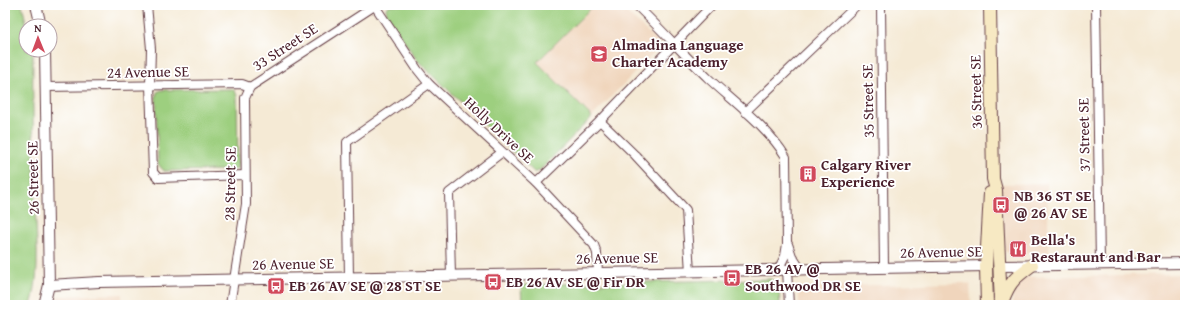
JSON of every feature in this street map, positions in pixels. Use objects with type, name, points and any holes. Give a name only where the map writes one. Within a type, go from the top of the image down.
[{"type":"main road","name":"36 Street SE","points":[[987,305],[986,266],[990,193],[993,179],[990,5]]},
{"type":"main road","name":"36 Street SE","points":[[993,179],[996,190],[1002,305]]},
{"type":"main road","points":[[1002,305],[1009,285],[1014,278],[1032,265]]},
{"type":"street","points":[[36,5],[38,18]]},
{"type":"street","points":[[147,5],[151,48],[150,86],[153,172],[158,178],[245,175]]},
{"type":"street","name":"Holly Drive SE","points":[[376,5],[417,69],[429,84],[501,153],[536,183],[594,245],[597,253],[598,274]]},
{"type":"street","name":"33 Street SE","points":[[250,87],[376,5]]},
{"type":"street","points":[[636,5],[780,147],[786,157],[788,244],[783,270],[789,305]]},
{"type":"street","points":[[536,183],[600,122],[712,5]]},
{"type":"street","points":[[745,112],[857,5]]},
{"type":"street","name":"35 Street SE","points":[[881,5],[884,268]]},
{"type":"street","name":"37 Street SE","points":[[1096,5],[1100,264]]},
{"type":"street","name":"26 Street SE","points":[[44,305],[49,285],[45,58]]},
{"type":"street","name":"24 Avenue SE","points":[[46,87],[242,84],[250,87]]},
{"type":"street","points":[[349,278],[347,142],[429,84]]},
{"type":"street","name":"28 Street SE","points":[[230,305],[246,204],[245,98],[250,87]]},
{"type":"street","points":[[600,122],[635,155],[686,210],[690,272]]},
{"type":"street","points":[[451,276],[449,193],[501,153]]},
{"type":"street","points":[[788,244],[792,256],[801,270]]},
{"type":"street","name":"26 Avenue SE","points":[[49,285],[235,280],[1185,263]]},
{"type":"shaded area","name":"Almadina Language Charter Academy","points":[[594,5],[619,5],[659,43],[660,46],[592,117],[537,62]]},
{"type":"shaded area","points":[[1047,183],[1049,253],[1005,252],[1000,184]]},
{"type":"shaded area","points":[[1185,274],[1185,305],[1012,305],[1014,286],[1024,277]]},
{"type":"shaded area","points":[[970,284],[971,305],[799,305],[798,287]]},
{"type":"shaded area","points":[[122,294],[122,305],[55,305],[57,296]]},
{"type":"green space","points":[[5,5],[22,5],[25,18],[18,18],[18,58],[33,58],[33,127],[37,267],[31,305],[5,305]]},
{"type":"green space","points":[[390,5],[594,5],[537,62],[592,117],[541,169],[535,173],[417,60],[387,16],[386,8]]},
{"type":"green space","points":[[232,89],[235,91],[237,96],[238,168],[233,170],[164,171],[158,164],[157,92],[162,90]]},
{"type":"green space","points":[[771,279],[779,286],[780,305],[522,305],[521,285]]},
{"type":"place","name":"Almadina Language Charter Academy","points":[[599,54]]},
{"type":"place","name":"Calgary River Experience","points":[[808,174]]},
{"type":"place","name":"NB 36 ST SE @ 26 AV SE","points":[[1001,205]]},
{"type":"place","name":"Bella's Restaraunt and Bar","points":[[1018,249]]},
{"type":"place","name":"EB 26 AV @ Southwood DR SE","points":[[732,278]]},
{"type":"place","name":"EB 26 AV SE @ Fir DR","points":[[493,282]]},
{"type":"place","name":"EB 26 AV SE @ 28 ST SE","points":[[276,286]]}]
